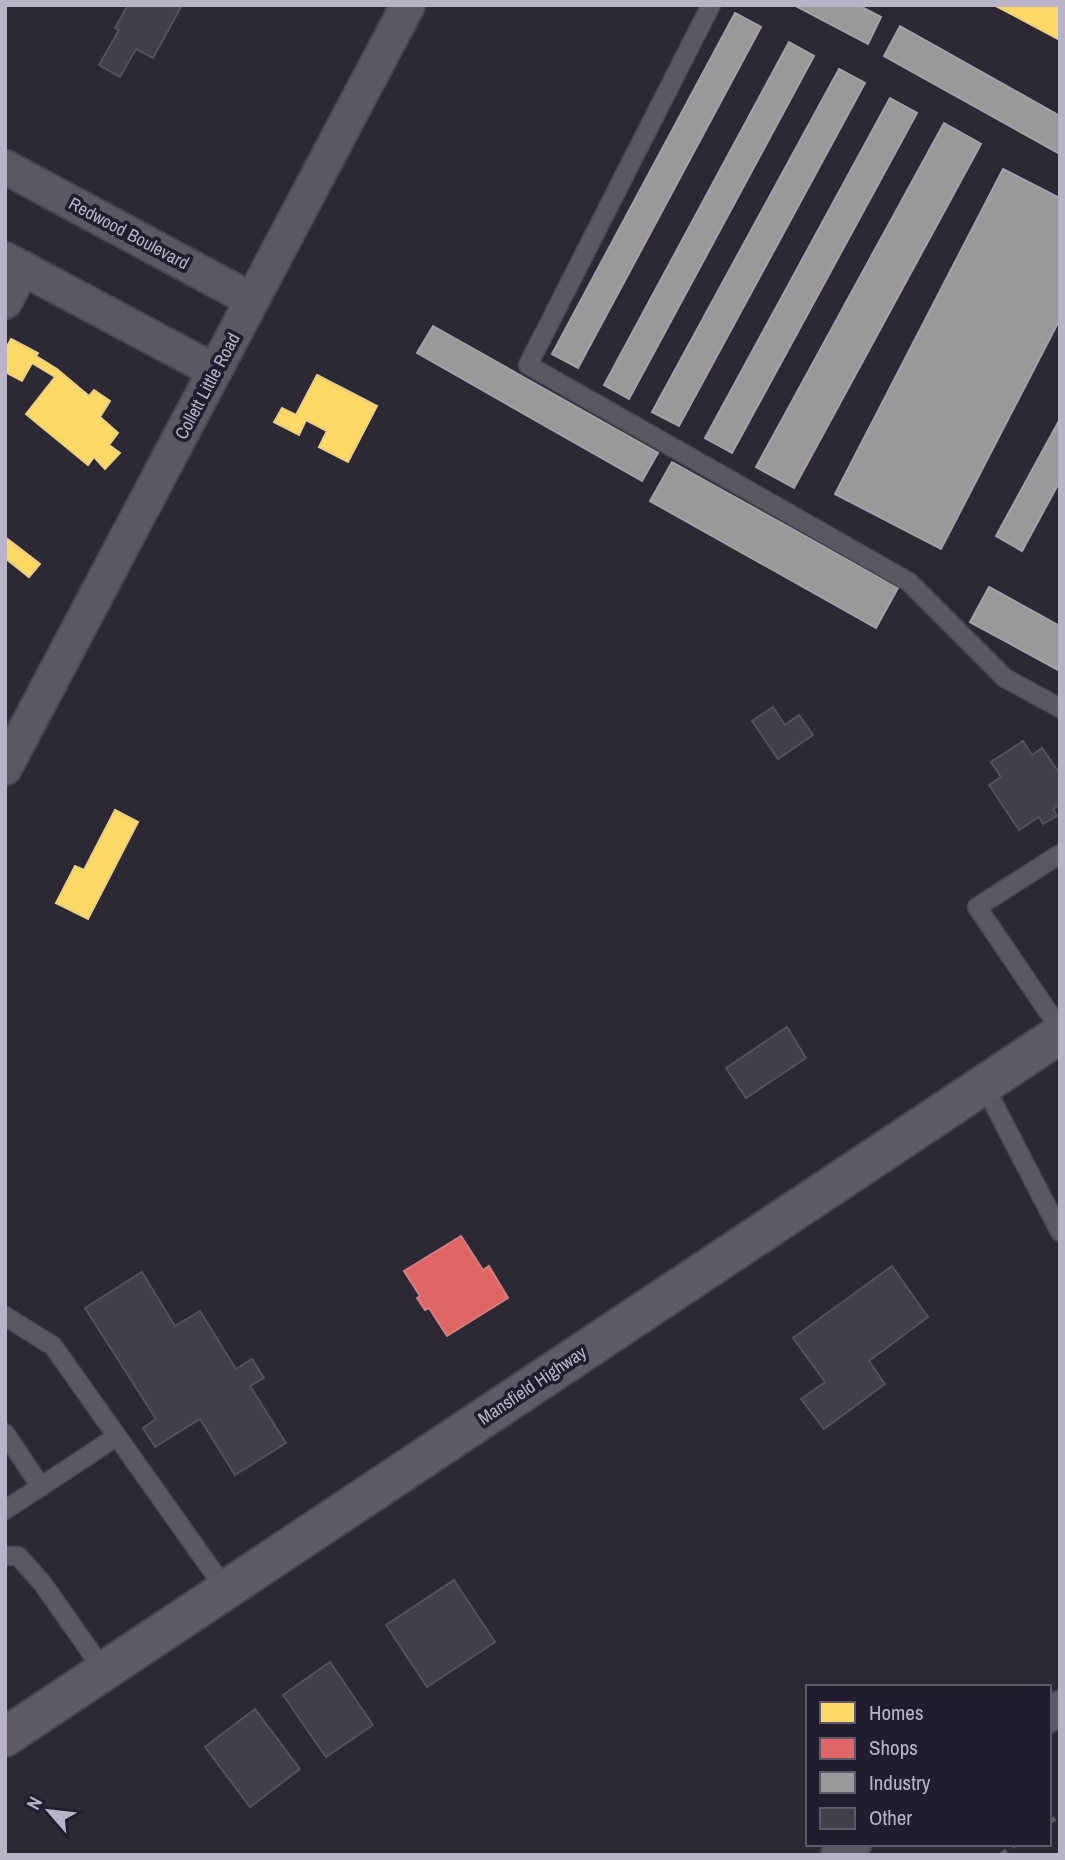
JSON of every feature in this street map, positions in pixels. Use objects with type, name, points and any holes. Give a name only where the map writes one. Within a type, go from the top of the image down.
[{"type":"main road","name":"Mansfield Highway","points":[[5,1737],[1060,1032]]},
{"type":"street","name":"Collett Little Road","points":[[5,768],[408,5]]},
{"type":"street","name":"Redwood Boulevard","points":[[5,167],[253,300]]},
{"type":"street","points":[[5,302],[14,264],[215,371]]},
{"type":"lane","points":[[711,5],[528,365],[909,582],[1004,678],[1060,708]]},
{"type":"lane","points":[[1060,854],[977,907],[1060,1032]]},
{"type":"lane","points":[[984,1085],[1060,1232]]},
{"type":"lane","points":[[5,1316],[53,1346],[226,1590]]},
{"type":"lane","points":[[5,1433],[41,1487]]},
{"type":"lane","points":[[5,1510],[116,1437]]},
{"type":"lane","points":[[5,1556],[18,1556],[43,1584],[104,1671]]},
{"type":"building: Homes","points":[[994,5],[1060,5],[1060,40]]},
{"type":"building: Homes","points":[[11,339],[38,353],[36,356],[57,369],[89,396],[94,390],[110,401],[100,417],[118,433],[109,445],[120,453],[105,469],[94,457],[88,465],[26,414],[55,377],[32,363],[22,381],[5,372],[5,350]]},
{"type":"building: Homes","points":[[317,375],[377,406],[348,462],[319,447],[327,431],[306,420],[299,435],[274,422],[282,408],[296,415]]},
{"type":"building: Homes","points":[[5,537],[40,564],[29,577],[5,558]]},
{"type":"building: Homes","points":[[115,810],[138,822],[88,919],[56,903],[75,866],[84,870]]},
{"type":"building: Shops","points":[[461,1236],[483,1270],[489,1266],[508,1298],[447,1336],[429,1308],[425,1310],[417,1298],[420,1296],[404,1271]]},
{"type":"building: Industry","points":[[794,5],[858,5],[881,17],[868,44]]},
{"type":"building: Industry","points":[[735,13],[761,27],[578,368],[552,354]]},
{"type":"building: Industry","points":[[900,26],[1060,116],[1060,154],[884,56]]},
{"type":"building: Industry","points":[[789,42],[814,56],[629,399],[604,385]]},
{"type":"building: Industry","points":[[839,69],[865,83],[679,426],[652,412]]},
{"type":"building: Industry","points":[[890,98],[917,113],[732,453],[705,438]]},
{"type":"building: Industry","points":[[944,123],[981,144],[794,488],[756,467]]},
{"type":"building: Industry","points":[[1003,169],[1060,198],[1060,319],[941,549],[835,494]]},
{"type":"building: Industry","points":[[433,326],[658,453],[642,481],[417,353]]},
{"type":"building: Industry","points":[[1060,419],[1060,481],[1022,551],[996,536]]},
{"type":"building: Industry","points":[[672,462],[898,588],[876,628],[650,501]]},
{"type":"building: Industry","points":[[989,587],[1060,626],[1060,671],[970,622]]},
{"type":"building: Other","points":[[128,5],[182,5],[153,58],[136,49],[120,77],[99,65],[119,30],[115,28]]},
{"type":"building: Other","points":[[773,707],[785,725],[799,715],[813,735],[778,759],[752,721]]},
{"type":"building: Other","points":[[1023,741],[1032,755],[1042,748],[1060,774],[1060,805],[1053,809],[1057,816],[1043,824],[1039,817],[1019,830],[989,785],[1001,777],[991,762]]},
{"type":"building: Other","points":[[787,1027],[806,1058],[746,1098],[726,1068]]},
{"type":"building: Other","points":[[892,1266],[928,1317],[869,1361],[885,1384],[824,1429],[801,1399],[825,1382],[793,1338]]},
{"type":"building: Other","points":[[142,1272],[175,1326],[200,1311],[236,1369],[252,1359],[264,1378],[250,1386],[286,1443],[235,1475],[200,1419],[155,1447],[143,1428],[156,1419],[85,1308]]},
{"type":"building: Other","points":[[454,1580],[495,1642],[427,1687],[386,1625]]},
{"type":"building: Other","points":[[330,1662],[373,1725],[326,1757],[283,1695]]},
{"type":"building: Other","points":[[255,1709],[300,1769],[250,1807],[205,1747]]},
{"type":"railway","points":[[1051,1821],[1060,1815]]},
{"type":"railway","points":[[1001,1855],[1013,1846]]}]
